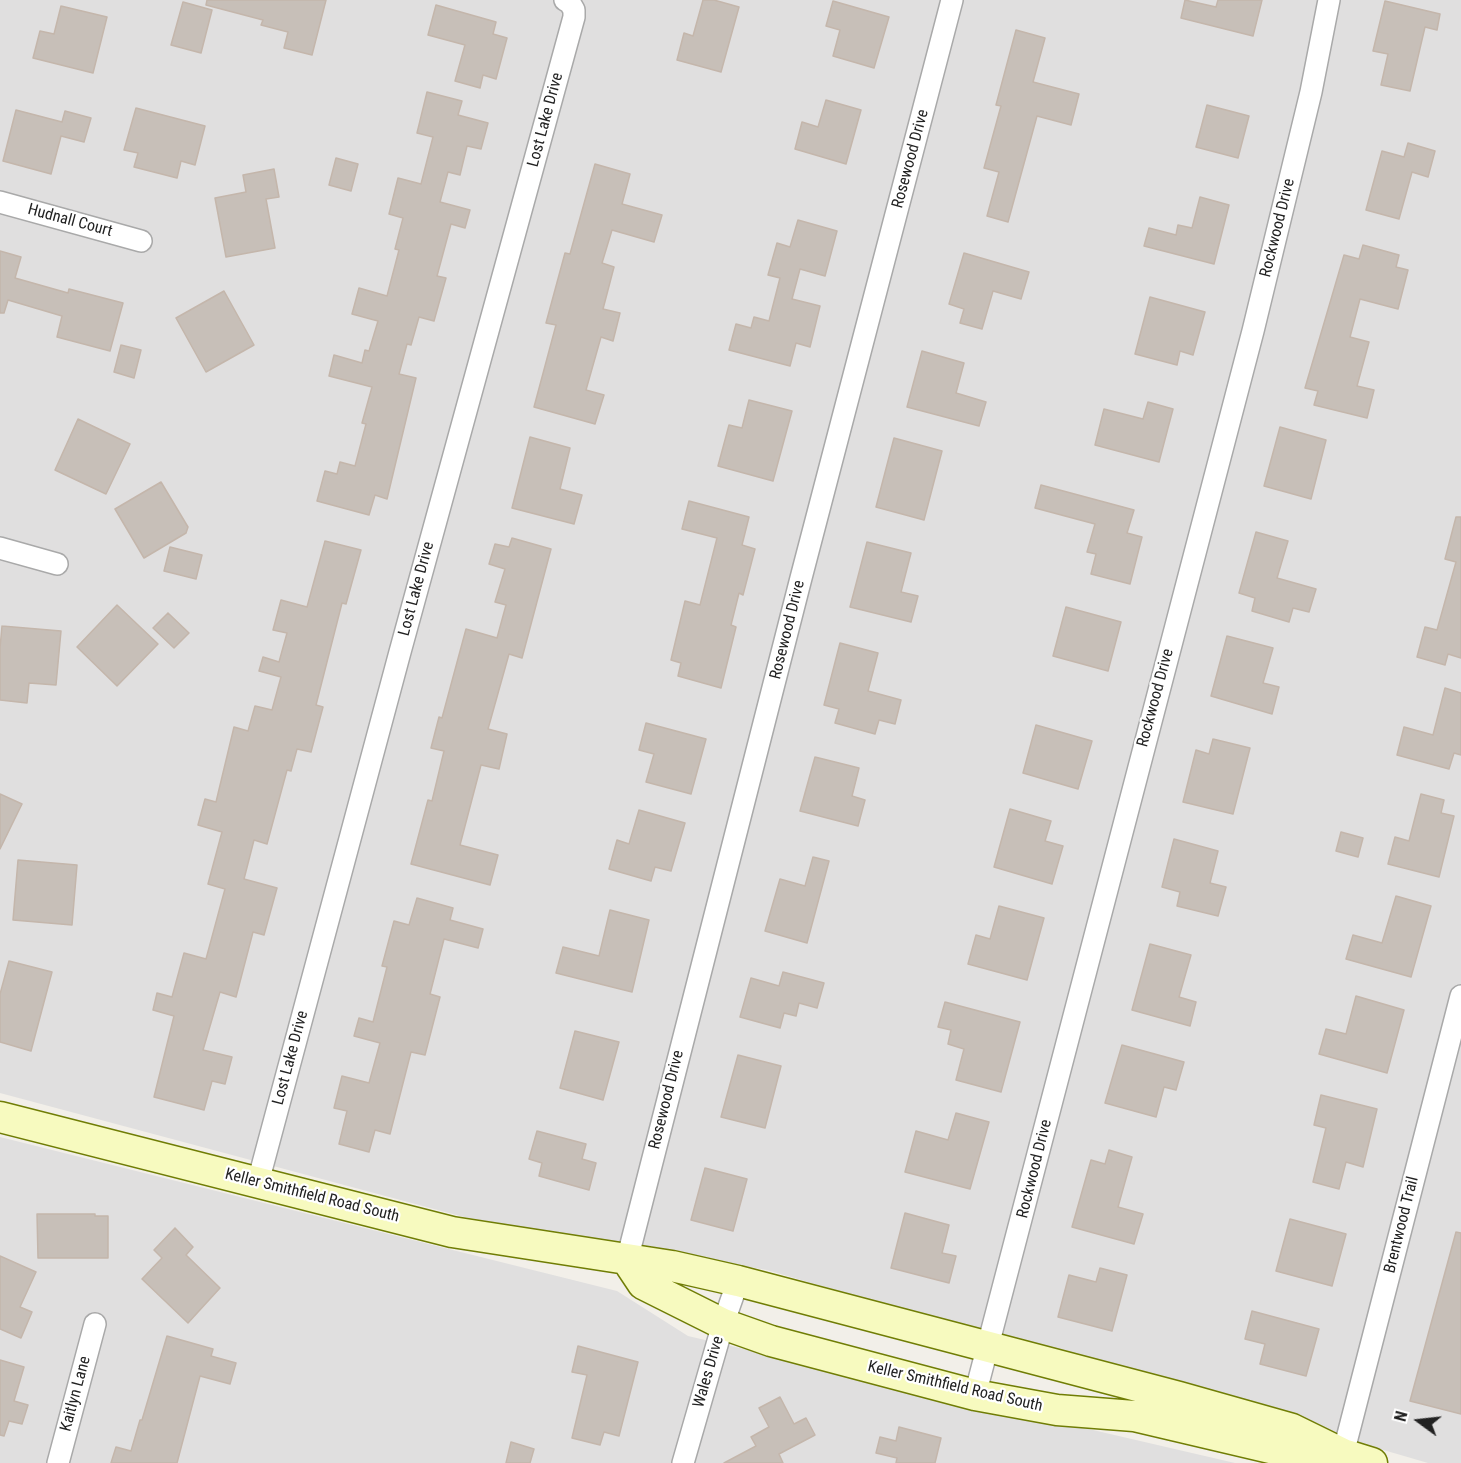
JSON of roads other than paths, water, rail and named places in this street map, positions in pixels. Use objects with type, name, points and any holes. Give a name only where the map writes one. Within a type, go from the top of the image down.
[{"type":"main road","name":"Keller Smithfield Road South","points":[[0,1117],[452,1232],[672,1266],[738,1281],[1292,1429],[1344,1454],[1372,1463]]},
{"type":"main road","name":"Keller Smithfield Road South","points":[[627,1260],[644,1284],[723,1324],[771,1341],[975,1395],[1057,1410],[1134,1416],[1283,1451],[1344,1454]]},
{"type":"street","name":"Lost Lake Drive","points":[[258,1182],[572,27],[574,10],[565,0]]},
{"type":"street","name":"Rosewood Drive","points":[[627,1260],[801,578],[952,0]]},
{"type":"street","name":"Rockwood Drive","points":[[975,1395],[1252,331],[1311,92],[1329,0]]},
{"type":"street","name":"Hudnall Court","points":[[0,202],[141,241]]},
{"type":"street","points":[[0,548],[57,564]]},
{"type":"street","name":"Brentwood Trail","points":[[1344,1454],[1461,996]]},
{"type":"street","name":"Wales Drive","points":[[683,1463],[723,1324],[738,1281]]},
{"type":"street","name":"Kaitlyn Lane","points":[[58,1463],[95,1324]]}]
